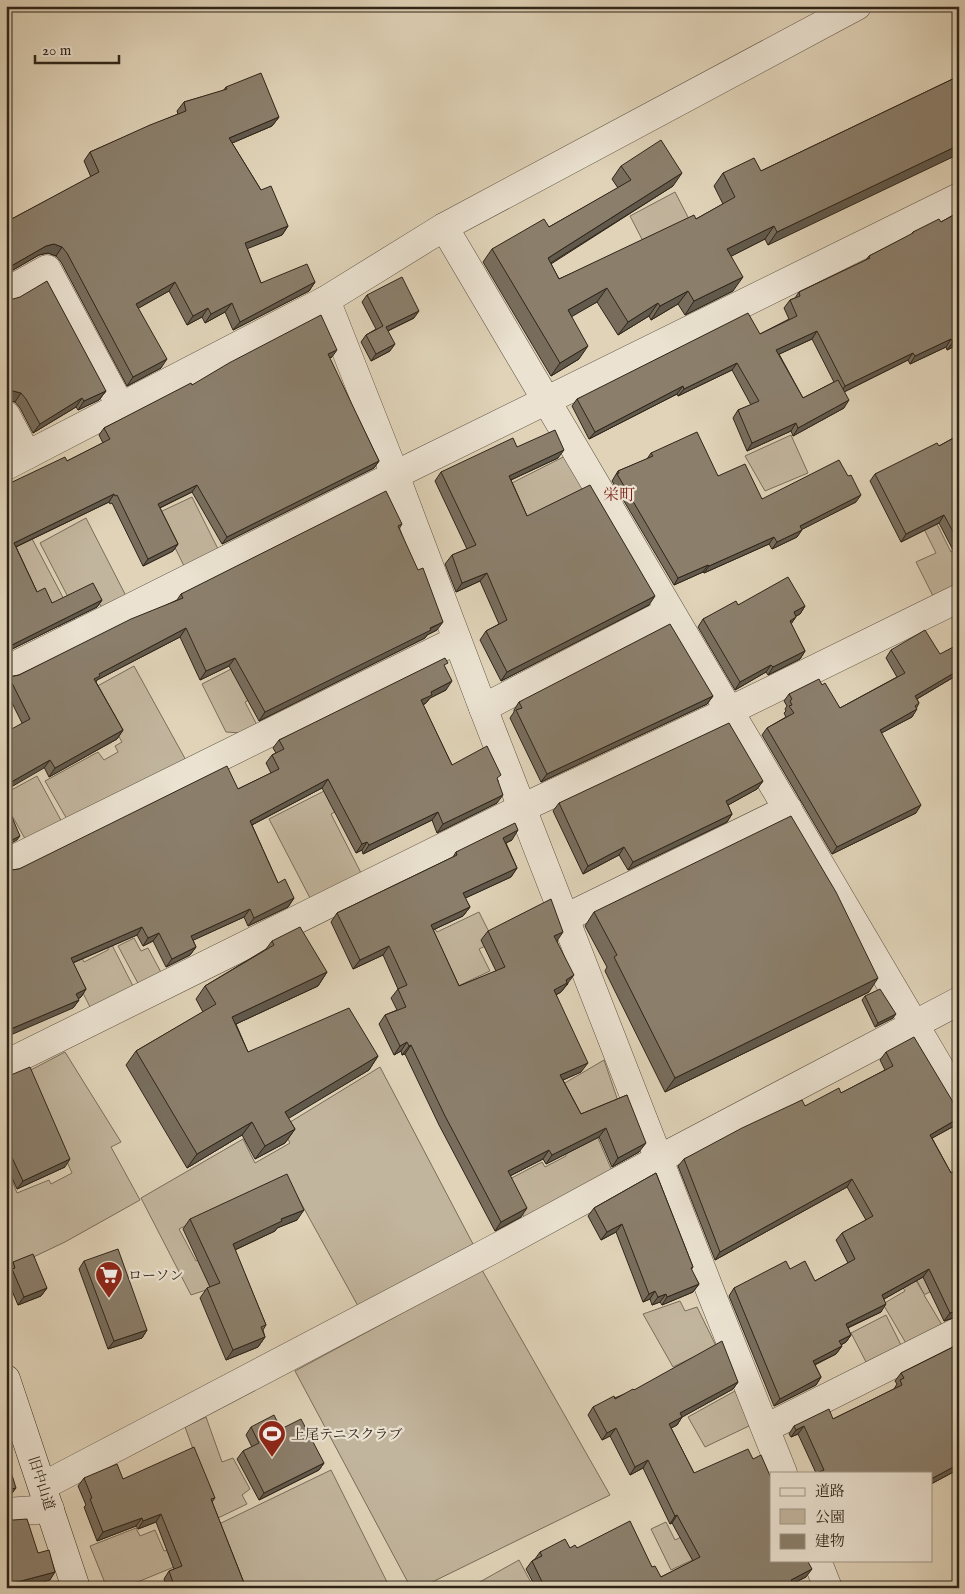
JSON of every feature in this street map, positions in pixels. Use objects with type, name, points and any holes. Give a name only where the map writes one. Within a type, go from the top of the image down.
[{"type":"street","points":[[6,415],[17,460],[326,300],[444,227],[857,6]]},
{"type":"street","points":[[6,670],[546,400],[959,197]]},
{"type":"street","points":[[444,227],[916,1024],[959,1100]]},
{"type":"street","points":[[6,292],[47,269],[121,407]]},
{"type":"street","points":[[326,300],[659,1159],[784,1472]]},
{"type":"street","points":[[6,1064],[522,808],[959,598]]},
{"type":"street","points":[[484,708],[670,611]]},
{"type":"street","points":[[6,863],[457,640]]},
{"type":"street","points":[[565,918],[788,809]]},
{"type":"street","points":[[6,1512],[46,1497],[659,1159],[959,1001]]},
{"type":"street","points":[[766,1428],[959,1331]]},
{"type":"street","name":"旧中山道","points":[[6,1379],[76,1588]]},
{"type":"street","points":[[818,1562],[828,1588]]},
{"type":"green space","points":[[675,192],[690,221],[645,245],[630,216]]},
{"type":"green space","points":[[791,435],[808,473],[765,491],[745,456]]},
{"type":"green space","points":[[571,453],[588,487],[512,525],[506,486]]},
{"type":"green space","points":[[192,497],[219,551],[185,568],[158,513]]},
{"type":"green space","points":[[933,516],[951,552],[959,549],[959,585],[934,598],[916,562],[936,553],[921,523]]},
{"type":"green space","points":[[86,518],[126,596],[102,608],[90,586],[68,597],[40,543]]},
{"type":"green space","points":[[29,533],[77,624],[63,632],[40,592],[34,595],[6,545]]},
{"type":"green space","points":[[134,666],[188,764],[68,821],[45,781],[98,752],[104,760],[118,752],[115,746],[122,742],[100,704],[19,729]]},
{"type":"green space","points":[[237,666],[251,699],[245,702],[257,725],[242,733],[226,732],[202,684]]},
{"type":"green space","points":[[37,776],[63,824],[28,844],[6,805],[6,793]]},
{"type":"green space","points":[[326,790],[337,811],[331,814],[361,873],[310,898],[269,819]]},
{"type":"green space","points":[[479,912],[494,942],[479,949],[490,971],[422,1003],[426,929],[433,926],[437,932]]},
{"type":"green space","points":[[134,938],[141,951],[148,948],[163,976],[140,987],[118,946]]},
{"type":"green space","points":[[112,945],[134,988],[91,1009],[68,963],[81,956],[84,962],[108,950],[108,947]]},
{"type":"green space","points":[[65,1052],[121,1142],[111,1147],[140,1200],[65,1242],[6,1270],[6,1165],[17,1193],[49,1180],[51,1184],[72,1173],[27,1072]]},
{"type":"green space","points":[[604,1060],[618,1101],[588,1115],[613,1173],[525,1219],[506,1181],[542,1162],[545,1167],[566,1156],[558,1087]]},
{"type":"green space","points":[[380,1067],[473,1244],[358,1306],[286,1176],[179,1229],[196,1261],[220,1250],[233,1281],[191,1295],[141,1198],[243,1139],[255,1163],[290,1143],[282,1127]]},
{"type":"green space","points":[[908,1263],[952,1280],[924,1295],[942,1325],[907,1345],[883,1304],[905,1291],[895,1274],[908,1267],[924,1294]]},
{"type":"green space","points":[[482,1270],[610,1495],[420,1588],[411,1588],[295,1371]]},
{"type":"green space","points":[[680,1301],[685,1311],[697,1307],[716,1346],[673,1367],[643,1314]]},
{"type":"green space","points":[[886,1315],[901,1345],[866,1362],[851,1333]]},
{"type":"green space","points":[[735,1391],[751,1425],[705,1447],[688,1417]]},
{"type":"green space","points":[[206,1417],[222,1462],[233,1458],[250,1489],[242,1495],[247,1504],[218,1518],[185,1427]]},
{"type":"green space","points":[[331,1470],[390,1588],[242,1588],[217,1525]]},
{"type":"green space","points":[[720,1518],[731,1542],[671,1570],[651,1529],[666,1522],[675,1540]]},
{"type":"green space","points":[[136,1528],[140,1536],[155,1530],[164,1551],[168,1550],[174,1567],[123,1588],[107,1588],[90,1546]]},
{"type":"green space","points":[[519,1560],[534,1588],[469,1588]]},
{"type":"building","points":[[261,73],[279,117],[229,138],[261,190],[271,186],[288,226],[245,243],[261,283],[307,264],[315,282],[240,322],[232,303],[211,314],[208,308],[193,316],[175,282],[136,304],[167,359],[133,377],[67,253],[62,247],[54,244],[46,246],[6,269],[6,222],[99,172],[90,152],[186,111],[184,102],[227,89],[226,87]]},
{"type":"building","points":[[959,76],[959,145],[777,232],[774,226],[727,249],[743,277],[694,301],[688,291],[660,306],[658,303],[628,322],[607,288],[568,310],[588,346],[560,363],[492,249],[544,219],[549,227],[631,180],[621,166],[661,140],[682,173],[548,258],[559,279],[694,215],[696,219],[735,197],[723,173],[754,158],[761,171]]},
{"type":"building","points":[[959,212],[959,339],[953,342],[951,339],[915,356],[913,353],[845,386],[817,331],[776,350],[803,398],[838,380],[849,400],[798,428],[796,423],[752,443],[738,410],[759,401],[737,363],[684,389],[683,386],[595,432],[577,399],[748,313],[760,334],[797,316],[790,300],[800,296],[799,292],[870,258],[869,256],[939,219],[941,222]]},
{"type":"building","points":[[402,277],[419,311],[386,327],[395,344],[376,354],[366,335],[383,326],[367,295]]},
{"type":"building","points":[[47,281],[106,391],[84,401],[82,398],[40,424],[21,393],[6,392],[6,297],[13,299],[20,297]]},
{"type":"building","points":[[321,315],[337,350],[328,354],[379,461],[227,537],[197,485],[158,504],[178,544],[148,559],[117,495],[115,496],[114,494],[14,543],[37,592],[45,588],[52,603],[93,583],[102,600],[6,648],[6,485],[65,457],[67,461],[110,439],[104,428],[191,383],[192,385],[229,363]]},
{"type":"building","points":[[6,428],[12,440],[6,444]]},
{"type":"building","points":[[555,430],[564,450],[509,476],[527,516],[590,485],[655,596],[507,672],[486,631],[507,620],[487,573],[462,583],[452,555],[476,545],[441,472],[513,438],[517,447]]},
{"type":"building","points":[[697,432],[718,476],[745,464],[762,499],[839,460],[848,476],[851,475],[861,495],[800,526],[802,530],[777,542],[774,537],[678,578],[617,474],[619,473],[618,471],[653,456],[651,453]]},
{"type":"building","points":[[959,435],[959,543],[944,515],[906,534],[875,474],[937,443],[939,446]]},
{"type":"building","points":[[386,491],[402,524],[398,526],[418,570],[423,568],[443,622],[430,628],[431,630],[265,712],[235,658],[206,671],[186,628],[99,674],[100,676],[94,679],[123,730],[55,768],[50,760],[6,785],[6,732],[30,719],[9,677],[19,675],[131,619],[183,598],[181,594]]},
{"type":"building","points":[[788,577],[805,606],[794,612],[796,617],[790,621],[805,651],[773,667],[771,665],[740,682],[703,619],[736,601],[738,605]]},
{"type":"building","points":[[670,624],[713,696],[547,774],[516,710],[522,708],[519,702]]},
{"type":"building","points":[[925,630],[940,654],[959,644],[959,670],[915,696],[919,703],[915,706],[917,709],[880,730],[921,805],[837,847],[767,728],[794,713],[789,706],[792,705],[790,701],[792,699],[789,694],[819,679],[822,685],[825,683],[840,708],[905,673],[891,650]]},
{"type":"building","points":[[445,658],[448,663],[444,665],[452,681],[431,692],[432,695],[421,700],[452,765],[487,746],[501,775],[497,778],[503,795],[443,824],[438,812],[369,845],[367,842],[362,844],[328,779],[250,821],[278,883],[285,879],[294,898],[254,918],[250,909],[191,936],[196,947],[172,959],[159,933],[148,938],[142,927],[71,958],[86,989],[76,994],[79,1000],[6,1031],[6,869],[19,869],[227,766],[238,789],[279,769],[272,755],[284,749],[279,740]]},
{"type":"building","points":[[729,723],[763,781],[726,801],[732,814],[633,862],[624,847],[588,866],[559,803]]},
{"type":"building","points":[[6,803],[20,836],[6,843]]},
{"type":"building","points":[[791,816],[836,892],[878,978],[675,1078],[614,957],[617,955],[594,912]]},
{"type":"building","points":[[515,823],[518,830],[503,838],[517,868],[463,893],[470,907],[431,925],[459,986],[505,967],[488,931],[551,899],[563,932],[554,936],[574,975],[566,980],[567,983],[554,990],[588,1063],[560,1075],[581,1114],[627,1095],[646,1143],[618,1158],[606,1128],[552,1155],[549,1150],[508,1171],[527,1208],[501,1222],[445,1116],[411,1045],[409,1046],[407,1042],[400,1046],[385,1015],[406,1007],[398,989],[407,985],[389,946],[360,960],[337,913],[457,855],[456,852]]},
{"type":"building","points":[[300,927],[327,972],[232,1017],[248,1052],[349,1008],[378,1056],[285,1112],[295,1129],[265,1146],[252,1122],[197,1154],[136,1051],[216,1004],[205,986],[274,945],[272,941]]},
{"type":"building","points":[[880,989],[896,1014],[878,1023],[865,996]]},
{"type":"building","points":[[914,1037],[959,1112],[959,1118],[930,1135],[951,1173],[959,1168],[959,1310],[950,1313],[929,1269],[882,1295],[886,1304],[846,1324],[851,1335],[839,1341],[842,1346],[813,1361],[821,1377],[780,1399],[734,1288],[786,1261],[790,1269],[805,1261],[815,1281],[855,1259],[842,1233],[873,1216],[852,1179],[720,1252],[684,1159],[742,1128],[802,1100],[805,1106],[839,1088],[841,1093],[893,1066],[886,1052]]},
{"type":"building","points":[[30,1067],[70,1159],[23,1181],[6,1145],[6,1077]]},
{"type":"building","points":[[656,1173],[693,1267],[691,1268],[699,1284],[667,1297],[666,1294],[658,1297],[655,1291],[649,1294],[622,1224],[607,1232],[594,1208]]},
{"type":"building","points":[[287,1174],[304,1210],[281,1219],[282,1221],[233,1244],[266,1325],[261,1327],[265,1337],[233,1350],[207,1288],[220,1283],[190,1219]]},
{"type":"building","points":[[118,1249],[147,1330],[114,1341],[84,1261]]},
{"type":"building","points":[[33,1254],[47,1288],[24,1297],[12,1269],[15,1268],[13,1262]]},
{"type":"building","points":[[722,1341],[738,1382],[680,1413],[682,1417],[669,1424],[694,1473],[748,1449],[753,1459],[761,1455],[770,1476],[770,1562],[808,1562],[812,1569],[791,1580],[795,1588],[545,1588],[532,1561],[542,1556],[540,1552],[565,1539],[570,1548],[575,1545],[577,1548],[630,1521],[652,1567],[655,1566],[661,1577],[700,1557],[677,1515],[675,1516],[648,1460],[635,1467],[616,1428],[607,1433],[593,1407],[614,1396],[615,1399]]},
{"type":"building","points":[[959,1344],[959,1464],[932,1478],[932,1472],[819,1472],[824,1470],[804,1426],[796,1430],[794,1426],[829,1409],[833,1419],[902,1385],[900,1380],[904,1378],[901,1373]]},
{"type":"building","points":[[274,1415],[281,1429],[301,1419],[324,1463],[264,1493],[243,1451],[259,1443],[251,1427]]},
{"type":"building","points":[[194,1447],[215,1498],[211,1499],[246,1588],[175,1588],[169,1571],[182,1566],[161,1514],[143,1521],[142,1518],[103,1532],[90,1499],[92,1498],[84,1478],[117,1464],[123,1479]]},
{"type":"building","points":[[6,1456],[16,1488],[6,1490]]},
{"type":"building","points":[[6,1518],[13,1520],[27,1519],[38,1553],[49,1550],[55,1572],[6,1585]]},
{"type":"place","name":"ローソン","points":[[109,1299]]},
{"type":"place","name":"上尾テニスクラブ","points":[[272,1458]]},
{"type":"district","name":"栄町","points":[[619,494]]}]
